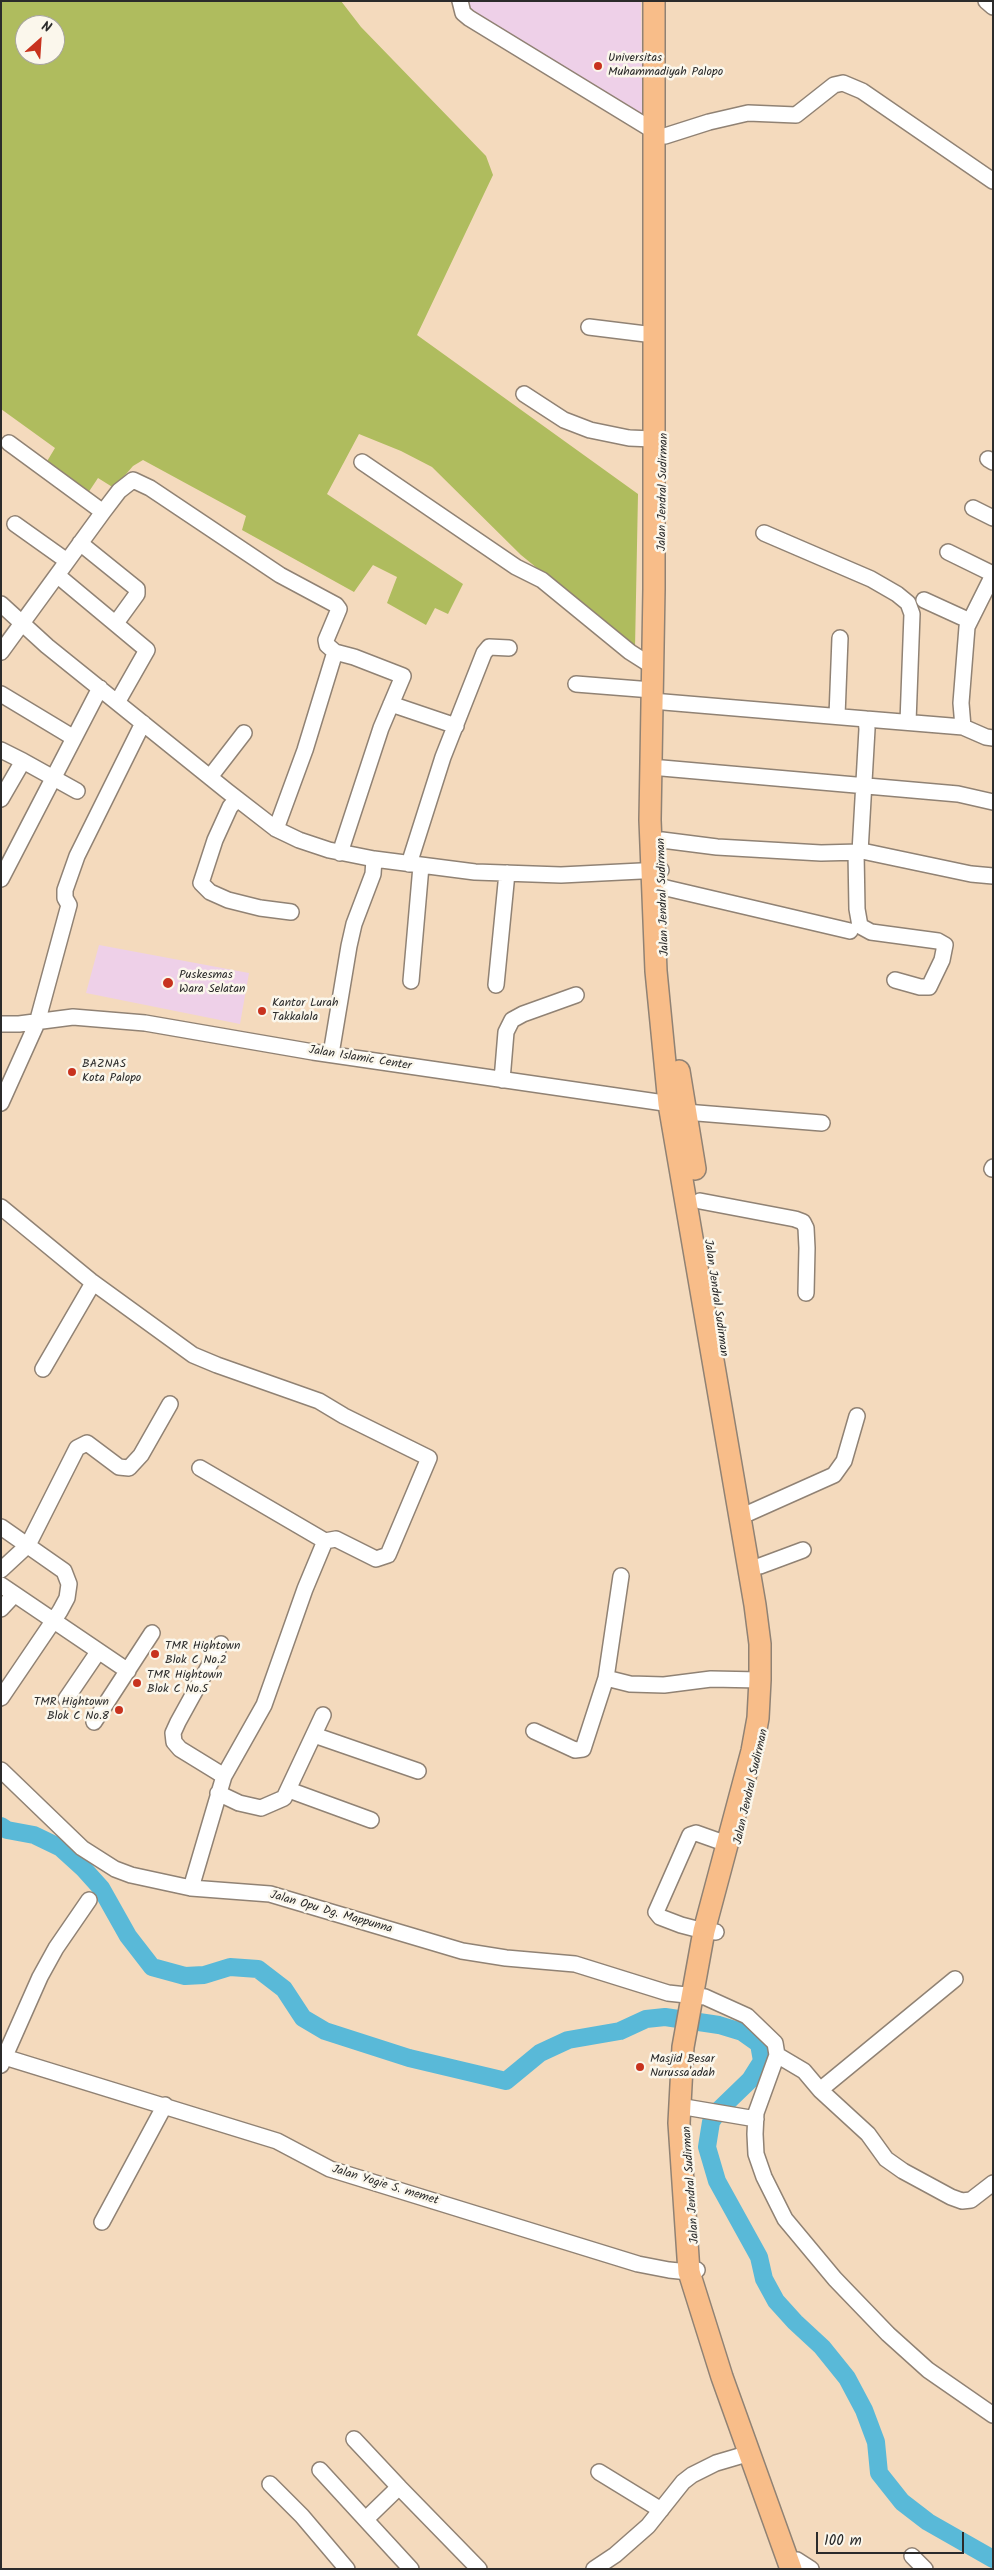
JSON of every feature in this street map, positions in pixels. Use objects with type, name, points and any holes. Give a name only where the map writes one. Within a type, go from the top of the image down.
[{"type":"highway","name":"Jalan Jendral Sudirman","points":[[654,1],[660,134],[656,698],[658,875],[679,1107],[760,1644],[758,1718],[752,1751],[727,1844],[692,2031],[694,2271],[722,2377],[750,2452],[798,2566]]},
{"type":"highway","name":"Jalan Jendral Sudirman","points":[[658,875],[662,840],[662,768],[652,666],[653,439],[654,334],[666,1]]},
{"type":"highway","name":"Jalan Jendral Sudirman","points":[[679,1107],[700,1201],[769,1628],[770,1683],[766,1728],[710,1932]]},
{"type":"highway","name":"Jalan Jendral Sudirman","points":[[694,2271],[798,2566]]},
{"type":"street","points":[[460,1],[464,13],[469,18],[660,134],[738,115],[758,113],[796,115],[834,85],[844,83],[862,91],[993,181]]},
{"type":"street","points":[[986,1],[993,7]]},
{"type":"street","points":[[589,327],[654,334]]},
{"type":"street","points":[[524,394],[564,420],[590,430],[629,438],[653,439]]},
{"type":"street","points":[[9,444],[103,512]]},
{"type":"street","points":[[362,462],[516,567],[542,580],[630,652],[652,666]]},
{"type":"street","points":[[1,652],[119,491],[133,480],[150,488],[280,575],[336,604],[338,609],[326,640],[327,644],[335,652],[354,656],[403,675],[375,744],[340,852]]},
{"type":"street","points":[[972,508],[993,518]]},
{"type":"street","points":[[15,524],[67,561]]},
{"type":"street","points":[[764,532],[862,575],[897,594],[908,603],[912,614],[908,722]]},
{"type":"street","points":[[80,543],[137,589],[137,594],[116,623]]},
{"type":"street","points":[[948,552],[992,578],[970,621],[961,703],[963,727]]},
{"type":"street","points":[[57,575],[116,623],[147,652],[118,702]]},
{"type":"street","points":[[924,600],[970,621]]},
{"type":"street","points":[[1,604],[22,621],[47,646],[237,799],[276,829],[299,840],[340,852],[416,865],[507,873],[658,875],[850,931]]},
{"type":"street","points":[[837,716],[840,638]]},
{"type":"street","points":[[411,981],[416,865],[443,757],[486,649],[489,647],[510,648]]},
{"type":"street","points":[[276,829],[305,750],[335,652]]},
{"type":"street","points":[[576,684],[656,698],[963,727],[993,738]]},
{"type":"street","points":[[1,879],[100,688]]},
{"type":"street","points":[[1,694],[74,738]]},
{"type":"street","points":[[391,704],[456,726]]},
{"type":"street","points":[[866,719],[857,909],[860,926],[871,932],[938,941],[945,945],[942,960],[929,987],[920,987],[895,980]]},
{"type":"street","points":[[1,1103],[37,1022],[69,905],[64,894],[76,856],[143,723]]},
{"type":"street","points":[[210,777],[244,733]]},
{"type":"street","points":[[1,750],[77,791]]},
{"type":"street","points":[[1,799],[23,761]]},
{"type":"street","points":[[662,768],[958,794],[993,802]]},
{"type":"street","points":[[237,799],[230,807],[215,840],[201,883],[210,892],[228,900],[260,908],[291,912]]},
{"type":"street","points":[[662,840],[726,847],[821,853],[859,851],[971,874],[993,876]]},
{"type":"street","points":[[331,1054],[350,939],[368,888],[374,859]]},
{"type":"street","points":[[496,985],[507,873]]},
{"type":"street","points":[[502,1080],[506,1032],[512,1020],[523,1014],[576,995]]},
{"type":"street","name":"Jalan Islamic Center","points":[[1,1024],[73,1017],[145,1023],[331,1054],[679,1107],[822,1123]]},
{"type":"street","points":[[700,1201],[795,1219],[802,1222],[806,1228],[807,1238],[806,1293]]},
{"type":"street","points":[[1,1207],[93,1283],[199,1358],[319,1401],[344,1416],[429,1458],[388,1555],[376,1559],[336,1539],[325,1541],[200,1468]]},
{"type":"street","points":[[43,1369],[93,1283]]},
{"type":"street","points":[[1,1570],[28,1545],[77,1448],[87,1443],[119,1467],[129,1468],[141,1455],[170,1404]]},
{"type":"street","points":[[749,1513],[834,1475],[844,1460],[857,1416]]},
{"type":"street","points":[[1,1527],[64,1571],[69,1584],[67,1598],[54,1622],[1,1698]]},
{"type":"street","points":[[191,1888],[224,1776],[264,1705],[305,1590],[325,1541]]},
{"type":"street","points":[[760,1566],[803,1550]]},
{"type":"street","points":[[534,1731],[575,1750],[583,1749],[606,1678],[621,1576]]},
{"type":"street","points":[[1,1585],[128,1671]]},
{"type":"street","points":[[1,1609],[14,1595]]},
{"type":"street","points":[[94,1722],[152,1633]]},
{"type":"street","points":[[221,1644],[173,1733],[174,1742],[180,1749],[224,1776]]},
{"type":"street","points":[[66,1699],[98,1652]]},
{"type":"street","points":[[606,1678],[630,1684],[664,1685],[710,1679],[760,1680]]},
{"type":"street","points":[[218,1793],[239,1803],[261,1808],[276,1804],[284,1798],[289,1790],[323,1715]]},
{"type":"street","points":[[314,1736],[418,1771]]},
{"type":"street","name":"Jalan Opu Dg. Mappunna","points":[[1,1770],[62,1831],[103,1862],[132,1875],[191,1888],[270,1894],[462,1951],[506,1958],[575,1964],[697,2003],[747,2016],[774,2043],[777,2055]]},
{"type":"street","points":[[289,1790],[371,1820]]},
{"type":"street","points":[[710,1932],[660,1917],[656,1912],[690,1835],[696,1833],[727,1844]]},
{"type":"street","points":[[2,2059],[56,1948],[89,1900]]},
{"type":"street","points":[[820,2090],[955,1979]]},
{"type":"street","points":[[993,2183],[971,2200],[962,2201],[903,2171],[886,2159],[852,2117],[820,2090],[804,2071],[777,2055],[756,2119],[756,2154],[764,2177],[785,2219],[804,2245],[864,2310],[921,2364],[993,2416]]},
{"type":"street","name":"Jalan Yogie S. memet","points":[[2,2059],[165,2106],[277,2141],[330,2169],[638,2264],[694,2271]]},
{"type":"street","points":[[102,2222],[165,2106]]},
{"type":"street","points":[[692,2108],[756,2119]]},
{"type":"street","points":[[354,2439],[479,2569]]},
{"type":"street","points":[[594,2569],[618,2562],[683,2482],[692,2475],[716,2463],[750,2452]]},
{"type":"street","points":[[320,2470],[411,2569]]},
{"type":"street","points":[[599,2472],[661,2510]]},
{"type":"street","points":[[270,2484],[302,2516],[347,2569]]},
{"type":"street","points":[[366,2518],[399,2487]]},
{"type":"street","points":[[912,2556],[925,2569]]},
{"type":"shaded area","name":"Universitas Muhammadiyah Palopo","points":[[464,1],[641,1],[643,118],[465,13]]},
{"type":"shaded area","name":"Puskesmas Wara Selatan","points":[[99,945],[249,973],[240,1024],[86,993]]},
{"type":"green space","points":[[1,1],[341,1],[361,27],[486,156],[493,175],[417,335],[638,494],[635,648],[521,555],[432,467],[401,451],[359,434],[327,494],[463,584],[448,614],[435,608],[426,625],[387,603],[397,577],[373,565],[354,592],[242,530],[246,516],[143,460],[133,466],[114,488],[98,478],[88,493],[46,463],[55,448],[1,409]]},
{"type":"waterway","points":[[1,1826],[7,1830],[34,1835],[61,1848],[83,1868],[101,1888],[128,1936],[152,1967],[185,1976],[204,1975],[230,1967],[258,1969],[284,1989],[303,2018],[325,2031],[409,2058],[506,2081],[540,2053],[568,2040],[620,2031],[646,2019],[665,2017],[719,2025],[742,2032],[759,2044],[762,2061],[750,2080],[719,2110],[711,2122],[707,2147],[717,2181],[759,2257],[764,2279],[776,2301],[822,2347],[847,2378],[864,2410],[876,2442],[879,2473],[902,2502],[928,2522],[993,2559]]},
{"type":"place","name":"Universitas Muhammadiyah Palopo","points":[[598,66]]},
{"type":"place","name":"Puskesmas Wara Selatan","points":[[168,983]]},
{"type":"place","name":"Kantor Lurah Takkalala","points":[[262,1011]]},
{"type":"place","name":"BAZNAS Kota Palopo","points":[[72,1072]]},
{"type":"place","name":"TMR Hightown Blok C No.2","points":[[155,1654]]},
{"type":"place","name":"TMR Hightown Blok C No.5","points":[[137,1683]]},
{"type":"place","name":"TMR Hightown Blok C No.8","points":[[119,1710]]},
{"type":"place","name":"Masjid Besar Nurussa'adah","points":[[640,2067]]}]
